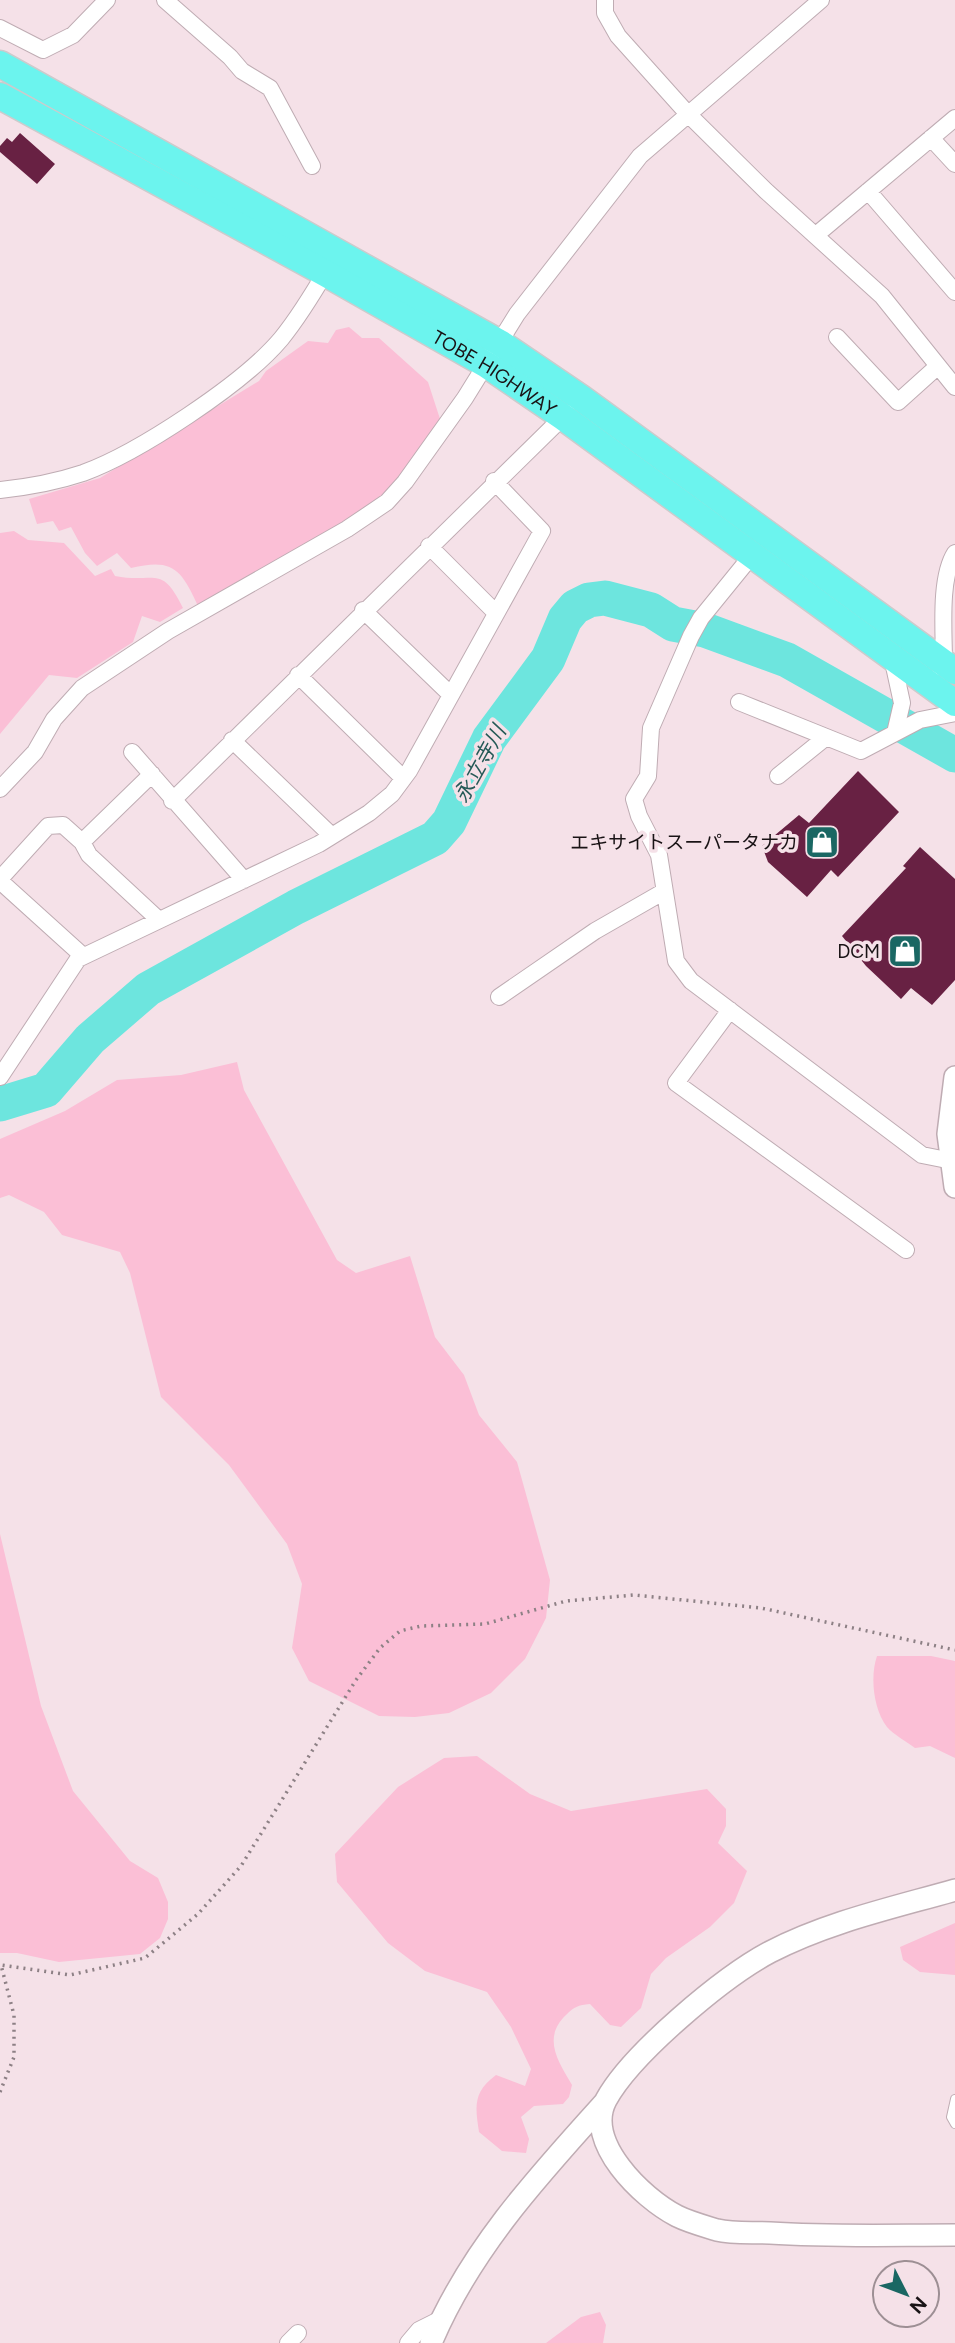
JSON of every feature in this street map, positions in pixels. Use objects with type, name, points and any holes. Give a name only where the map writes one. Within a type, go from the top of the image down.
[{"type":"highway","name":"TOBE HIGHWAY","points":[[0,64],[493,354],[572,407],[942,672],[955,703]]},
{"type":"highway","name":"TOBE HIGHWAY","points":[[0,96],[332,261]]},
{"type":"highway","name":"TOBE HIGHWAY","points":[[572,407],[753,555],[892,656],[942,672]]},
{"type":"street","points":[[0,28],[43,50],[73,36],[107,0]]},
{"type":"street","points":[[165,0],[242,71],[270,88],[312,166]]},
{"type":"street","points":[[605,0],[605,13],[618,36],[687,113],[883,296],[955,387]]},
{"type":"street","points":[[0,789],[35,752],[54,719],[82,688],[168,631],[347,529],[387,502],[405,482],[493,354],[517,314],[640,156],[821,0]]},
{"type":"street","points":[[816,235],[955,118]]},
{"type":"street","points":[[931,138],[955,164]]},
{"type":"street","points":[[868,191],[955,292]]},
{"type":"street","points":[[0,490],[39,486],[85,472],[145,442],[222,391],[280,340],[332,261]]},
{"type":"street","points":[[837,337],[898,402],[938,366]]},
{"type":"street","points":[[172,801],[572,407]]},
{"type":"street","points":[[0,1077],[78,959],[332,836],[369,813],[392,794],[451,695],[542,531],[495,481]]},
{"type":"street","points":[[429,546],[496,613]]},
{"type":"street","points":[[942,672],[944,606],[950,561],[955,553]]},
{"type":"street","points":[[753,555],[701,618],[691,636],[651,728],[648,776],[634,799],[639,816],[659,855],[663,892],[673,927],[676,961],[691,981],[922,1155],[951,1161]]},
{"type":"street","points":[[363,610],[451,695]]},
{"type":"street","points":[[892,656],[902,704],[895,733]]},
{"type":"street","points":[[298,675],[403,778]]},
{"type":"street","points":[[738,702],[861,751],[920,720],[955,713]]},
{"type":"street","points":[[778,776],[825,738]]},
{"type":"street","points":[[232,740],[332,836]]},
{"type":"street","points":[[132,752],[172,801],[244,880]]},
{"type":"street","points":[[82,842],[152,774]]},
{"type":"street","points":[[83,956],[0,880],[48,827],[62,825],[82,842],[89,855],[159,920]]},
{"type":"street","points":[[499,998],[594,931],[663,892]]},
{"type":"street","points":[[730,1010],[676,1083],[906,1251]]},
{"type":"street","points":[[955,1077],[948,1134],[955,1187]]},
{"type":"street","points":[[431,2343],[441,2319],[482,2248],[521,2198],[655,2041],[717,1986],[769,1953],[849,1920],[955,1890]]},
{"type":"street","points":[[605,2102],[600,2134],[613,2157],[642,2191],[677,2216],[720,2231],[791,2235],[955,2235]]},
{"type":"street","points":[[408,2343],[419,2330],[441,2319]]},
{"type":"lane","points":[[955,2099],[951,2116],[955,2124]]},
{"type":"path","points":[[0,2092],[15,2057],[14,2015],[1,1965],[70,1975],[145,1958],[198,1914],[241,1866],[356,1680],[380,1648],[400,1631],[421,1626],[485,1624],[566,1601],[634,1595],[761,1608],[955,1650]]},
{"type":"shaded area","points":[[349,327],[362,338],[379,338],[428,382],[441,422],[384,496],[343,525],[198,606],[186,583],[174,569],[157,565],[131,568],[117,553],[97,566],[85,553],[71,527],[59,531],[53,521],[37,524],[29,499],[100,478],[259,381],[266,371],[308,341],[328,343],[336,330]]},
{"type":"shaded area","points":[[14,531],[28,540],[64,543],[95,576],[111,569],[115,576],[162,580],[169,585],[183,608],[160,622],[142,616],[133,642],[77,678],[49,675],[0,734],[0,533]]},
{"type":"shaded area","points":[[237,1062],[244,1090],[337,1260],[356,1273],[410,1256],[435,1337],[464,1375],[479,1415],[517,1462],[550,1580],[546,1618],[525,1659],[491,1693],[449,1713],[415,1717],[379,1716],[309,1681],[292,1648],[302,1584],[287,1544],[229,1465],[161,1397],[130,1273],[120,1252],[62,1235],[44,1212],[9,1195],[0,1198],[0,1139],[65,1111],[117,1080],[181,1075]]},
{"type":"shaded area","points":[[0,1534],[41,1706],[73,1791],[130,1861],[158,1878],[168,1902],[168,1919],[160,1938],[140,1954],[59,1962],[17,1953],[0,1953]]},
{"type":"shaded area","points":[[877,1656],[931,1656],[955,1661],[955,1758],[930,1746],[915,1748],[887,1727],[882,1720],[874,1692]]},
{"type":"shaded area","points":[[477,1756],[530,1794],[571,1811],[707,1789],[726,1809],[726,1826],[718,1843],[747,1871],[734,1903],[710,1927],[666,1958],[651,1974],[641,2008],[621,2027],[610,2025],[590,2004],[574,2008],[566,2015],[555,2032],[554,2041],[558,2058],[572,2085],[569,2097],[563,2104],[534,2106],[521,2117],[529,2139],[526,2153],[502,2151],[479,2132],[477,2100],[483,2087],[496,2075],[525,2086],[531,2069],[511,2027],[487,1992],[425,1971],[388,1943],[337,1882],[335,1854],[398,1787],[444,1758]]},
{"type":"shaded area","points":[[955,1923],[955,1975],[920,1972],[903,1960],[900,1947]]},
{"type":"shaded area","points":[[600,2312],[606,2325],[603,2343],[546,2343],[581,2317]]},
{"type":"building","points":[[20,133],[55,164],[37,184],[0,152],[0,146],[7,138],[12,142]]},
{"type":"building","points":[[858,771],[899,812],[838,877],[831,870],[807,897],[768,862],[762,846],[799,815],[809,823]]},
{"type":"building","name":"DCM","points":[[920,847],[955,879],[955,980],[932,1005],[911,988],[901,999],[866,966],[842,936],[906,868],[903,866]]},
{"type":"waterway","name":"永立寺川","points":[[0,1104],[46,1090],[90,1039],[148,989],[296,907],[435,838],[449,822],[489,739],[548,659],[565,619],[575,607],[589,600],[605,598],[651,610],[673,624],[705,630],[787,660],[955,755]]},
{"type":"place","name":"エキサイトスーパータナカ","points":[[822,842]]},
{"type":"place","name":"DCM","points":[[905,951]]}]
